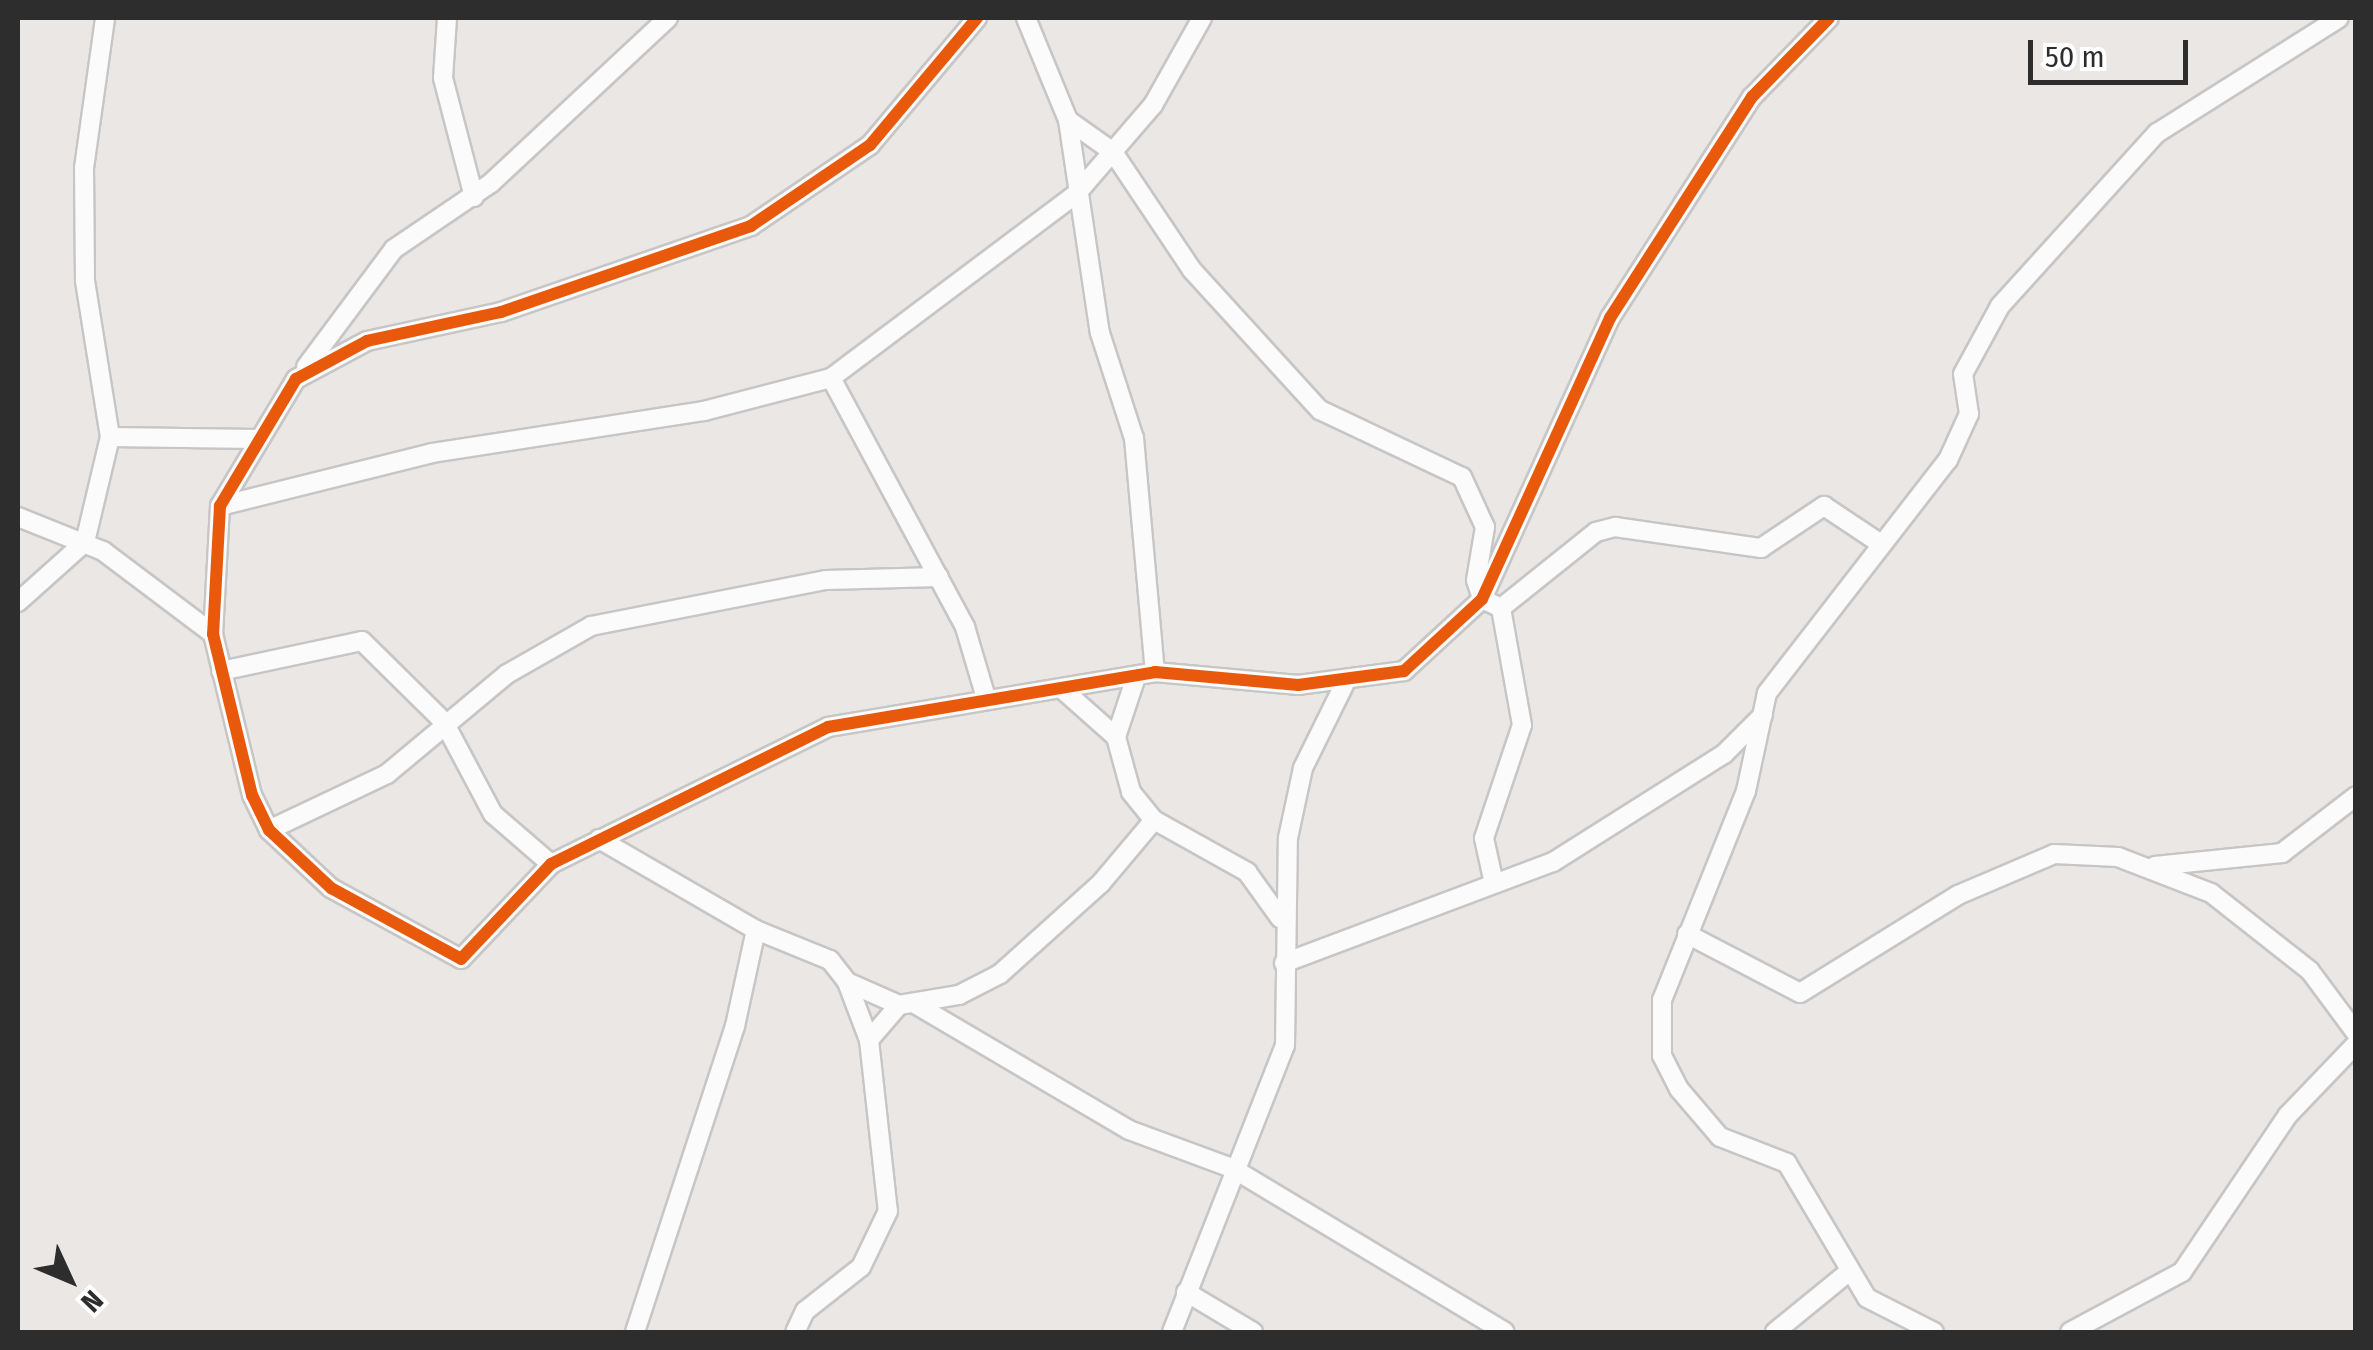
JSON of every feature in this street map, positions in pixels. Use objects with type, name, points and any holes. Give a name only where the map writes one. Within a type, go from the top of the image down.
[{"type":"street","points":[[18,602],[85,542],[110,437],[84,243],[84,168],[106,18]]},
{"type":"street","points":[[447,18],[443,78],[474,197]]},
{"type":"street","points":[[668,18],[474,197],[394,248],[296,380],[220,506],[213,634],[233,739],[269,830],[331,888],[461,959],[551,864],[828,727],[1155,672],[1344,685],[1404,671],[1482,599],[1610,318],[1752,97],[1829,18]]},
{"type":"street","points":[[296,380],[367,341],[501,312],[751,226],[870,145],[977,18]]},
{"type":"street","points":[[1026,18],[1068,120],[1100,333],[1134,438],[1155,672]]},
{"type":"street","points":[[220,506],[432,454],[704,411],[831,378],[1077,193],[1153,106],[1202,18]]},
{"type":"street","points":[[1934,1332],[1867,1298],[1846,1274],[1787,1164],[1720,1136],[1662,1056],[1662,1000],[1746,791],[1764,715],[1780,671],[1963,433],[1962,374],[2031,270],[2157,133],[2340,18]]},
{"type":"street","points":[[1068,120],[1113,152],[1192,270],[1320,410],[1462,477],[1485,527],[1476,580],[1482,599],[1502,608]]},
{"type":"street","points":[[831,378],[939,577],[986,698]]},
{"type":"street","points":[[110,437],[258,439]]},
{"type":"street","points":[[1502,608],[1596,532],[1616,527],[1761,548],[1824,506],[1881,544]]},
{"type":"street","points":[[18,516],[85,542],[213,634]]},
{"type":"street","points":[[269,830],[387,774],[444,722],[558,638],[590,626],[826,580],[939,577]]},
{"type":"street","points":[[1492,879],[1484,838],[1522,725],[1502,608]]},
{"type":"street","points":[[221,671],[362,641],[444,722],[492,814],[551,864]]},
{"type":"street","points":[[1136,677],[1116,736],[1131,792],[1154,820],[1247,872],[1280,918]]},
{"type":"street","points":[[1172,1332],[1232,1168],[1285,1044],[1280,918],[1304,768],[1344,685]]},
{"type":"street","points":[[1062,689],[1116,736]]},
{"type":"street","points":[[1284,963],[1492,879],[1553,862],[1649,805],[1764,715]]},
{"type":"street","points":[[1687,934],[1800,994],[1912,918],[2054,854],[2155,866],[2282,853],[2356,796]]},
{"type":"street","points":[[869,1040],[907,1005],[1000,974],[1102,883],[1154,820]]},
{"type":"street","points":[[599,840],[756,930],[830,960],[847,982],[869,1040],[888,1211],[861,1267],[805,1311],[795,1332]]},
{"type":"street","points":[[2155,866],[2212,894],[2310,971],[2356,1033]]},
{"type":"street","points":[[636,1332],[735,1026],[756,930]]},
{"type":"street","points":[[847,982],[907,1005],[1129,1130],[1232,1168],[1506,1332]]},
{"type":"street","points":[[2070,1332],[2182,1272],[2288,1115],[2356,1044]]},
{"type":"street","points":[[1776,1332],[1846,1274]]},
{"type":"street","points":[[1186,1292],[1253,1332]]},
{"type":"cycle path","points":[[977,18],[870,145],[751,226],[501,312],[367,341],[296,379],[220,506],[213,634],[252,795],[269,830],[331,888],[461,959],[551,864],[828,727],[1155,672],[1298,685],[1404,671],[1482,599],[1610,318],[1752,97],[1829,18]]}]
